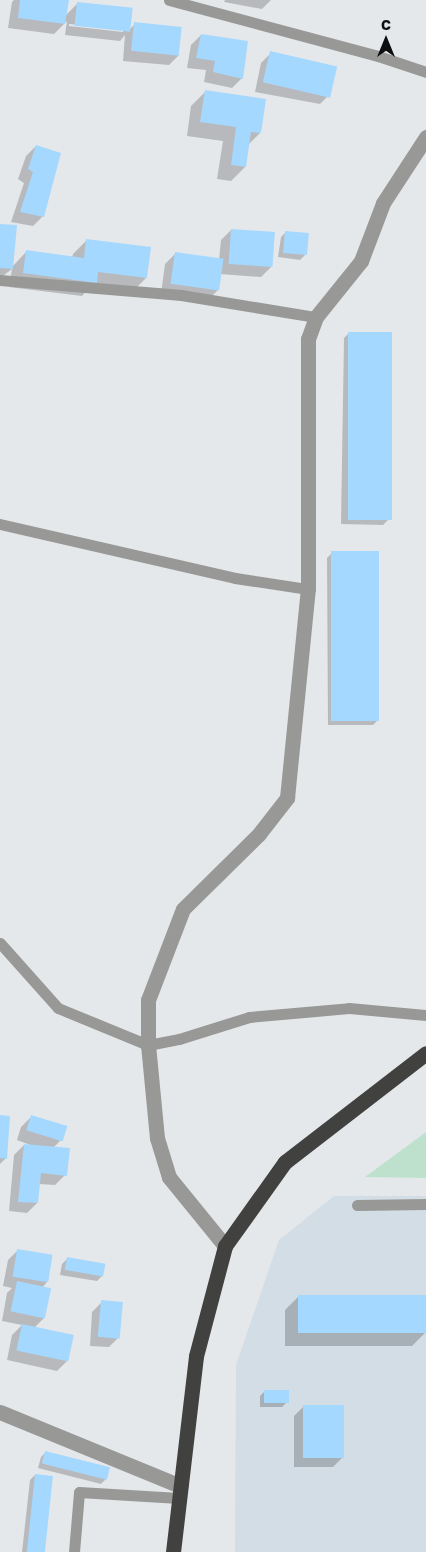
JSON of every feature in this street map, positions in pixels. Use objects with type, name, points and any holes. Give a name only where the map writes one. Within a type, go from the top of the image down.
[{"type":"highway","points":[[173,1552],[196,1356],[225,1246],[285,1162],[426,1053]]},
{"type":"street","points":[[225,1246],[169,1176],[156,1138],[148,1045],[148,1000],[183,909],[259,834],[287,798],[308,589],[308,339],[316,317],[362,261],[383,203],[426,137]]},
{"type":"street","points":[[0,1412],[180,1492]]},
{"type":"lane","points":[[169,0],[378,56],[426,72]]},
{"type":"lane","points":[[0,280],[181,295],[316,317]]},
{"type":"lane","points":[[0,524],[235,578],[308,589]]},
{"type":"lane","points":[[0,943],[58,1008],[148,1045],[179,1039],[249,1016],[349,1008],[426,1015]]},
{"type":"lane","points":[[357,1204],[426,1204]]},
{"type":"lane","points":[[74,1552],[79,1492],[180,1492]]},
{"type":"shaded area","points":[[334,1196],[426,1196],[426,1552],[235,1552],[236,1365],[279,1240]]},
{"type":"green space","points":[[426,1132],[426,1178],[365,1177]]},
{"type":"building","points":[[20,0],[69,0],[65,24],[18,18]]},
{"type":"building","points":[[77,2],[133,8],[130,32],[74,26]]},
{"type":"building","points":[[134,22],[182,27],[179,56],[131,51]]},
{"type":"building","points":[[201,34],[248,41],[243,79],[213,72],[215,61],[196,58]]},
{"type":"building","points":[[270,51],[337,67],[330,98],[263,82]]},
{"type":"building","points":[[205,90],[266,99],[261,133],[251,132],[246,167],[231,165],[236,127],[200,122]]},
{"type":"building","points":[[36,145],[61,153],[44,217],[20,212],[33,172],[28,169]]},
{"type":"building","points":[[0,224],[17,225],[13,269],[0,268]]},
{"type":"building","points":[[231,229],[275,232],[272,267],[229,264]]},
{"type":"building","points":[[285,231],[309,233],[307,255],[283,253]]},
{"type":"building","points":[[86,239],[151,247],[147,278],[98,272],[97,283],[23,273],[26,250],[84,258]]},
{"type":"building","points":[[175,252],[224,259],[219,291],[171,284]]},
{"type":"building","points":[[348,332],[392,332],[392,520],[348,520]]},
{"type":"building","points":[[331,551],[379,551],[379,721],[331,721]]},
{"type":"building","points":[[0,1115],[10,1116],[7,1159],[0,1158]]},
{"type":"building","points":[[31,1115],[67,1126],[63,1141],[26,1130]]},
{"type":"building","points":[[24,1144],[70,1148],[67,1176],[41,1173],[38,1203],[18,1202]]},
{"type":"building","points":[[17,1249],[53,1255],[48,1282],[13,1277]]},
{"type":"building","points":[[67,1257],[105,1264],[103,1277],[65,1270]]},
{"type":"building","points":[[17,1281],[51,1288],[45,1319],[11,1311]]},
{"type":"building","points":[[298,1295],[426,1295],[426,1333],[298,1333]]},
{"type":"building","points":[[101,1300],[123,1302],[120,1339],[98,1337]]},
{"type":"building","points":[[22,1324],[74,1335],[68,1361],[16,1350]]},
{"type":"building","points":[[264,1390],[289,1390],[289,1403],[264,1403]]},
{"type":"building","points":[[303,1405],[344,1405],[344,1458],[303,1458]]},
{"type":"building","points":[[45,1451],[110,1467],[107,1480],[42,1464]]},
{"type":"building","points":[[35,1474],[53,1476],[45,1552],[27,1552]]}]
